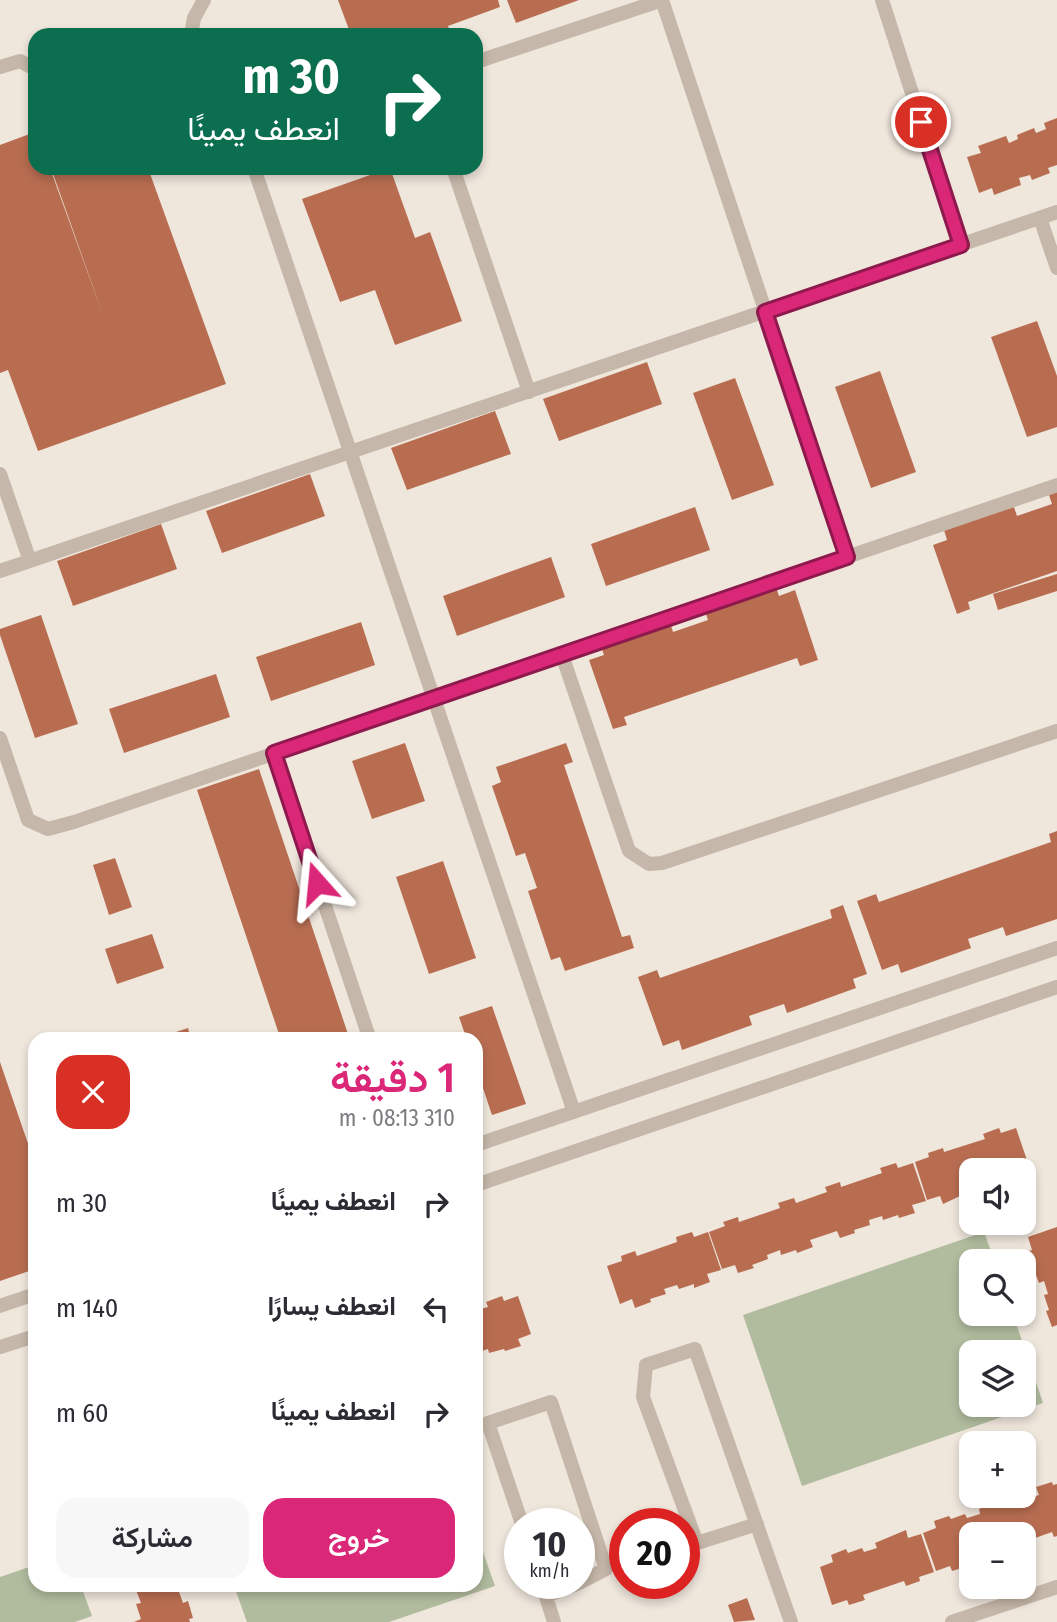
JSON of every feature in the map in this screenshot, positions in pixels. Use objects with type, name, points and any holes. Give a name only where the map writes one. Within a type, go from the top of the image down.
[{"type":"lane","points":[[192,28],[194,18],[204,0]]},
{"type":"lane","points":[[483,60],[662,0],[847,557]]},
{"type":"lane","points":[[882,0],[961,245]]},
{"type":"lane","points":[[0,67],[20,61],[28,65]]},
{"type":"lane","points":[[256,175],[574,1112]]},
{"type":"lane","points":[[455,175],[529,392]]},
{"type":"lane","points":[[0,571],[1057,212]]},
{"type":"lane","points":[[1040,218],[1057,268]]},
{"type":"lane","points":[[0,474],[30,561]]},
{"type":"lane","points":[[0,737],[28,820],[48,829],[1057,485]]},
{"type":"lane","points":[[562,654],[629,850],[649,864],[662,863],[1057,731]]},
{"type":"lane","points":[[274,753],[367,1032]]},
{"type":"lane","points":[[483,1143],[1057,948]]},
{"type":"lane","points":[[483,1183],[1057,988]]},
{"type":"lane","points":[[0,1306],[28,1296]]},
{"type":"lane","points":[[0,1348],[28,1338]]},
{"type":"lane","points":[[757,1524],[697,1543],[643,1397],[646,1365],[695,1349],[757,1524],[791,1622]]},
{"type":"lane","points":[[517,1508],[488,1423],[551,1402],[586,1508]]},
{"type":"lane","points":[[595,1536],[606,1569],[595,1574]]},
{"type":"lane","points":[[952,1622],[1057,1587]]},
{"type":"lane","points":[[547,1599],[554,1622]]},
{"type":"green space","points":[[975,1235],[985,1235],[990,1249],[959,1249],[959,1326],[1017,1326],[1022,1340],[959,1340],[959,1417],[1002,1417],[802,1486],[743,1315]]},
{"type":"green space","points":[[1036,1382],[1043,1403],[1036,1405]]},
{"type":"green space","points":[[483,1552],[495,1586],[483,1590]]},
{"type":"green space","points":[[28,1567],[28,1592],[83,1592],[92,1616],[75,1622],[0,1622],[0,1577]]},
{"type":"green space","points":[[236,1592],[477,1592],[389,1622],[247,1622]]},
{"type":"building","points":[[338,0],[498,0],[500,7],[448,26],[449,28],[348,28]]},
{"type":"building","points":[[507,0],[579,0],[516,23]]},
{"type":"building","points":[[1057,118],[1057,165],[1048,168],[1050,173],[1032,180],[1030,175],[1019,178],[1021,185],[994,195],[992,188],[979,193],[967,157],[981,153],[978,146],[1006,136],[1009,143],[1018,139],[1017,135],[1034,128],[1036,133],[1046,129],[1044,123]]},
{"type":"building","points":[[28,135],[28,175],[53,175],[104,318],[53,175],[151,175],[226,384],[38,451],[8,370],[0,373],[0,145]]},
{"type":"building","points":[[370,175],[392,175],[415,238],[430,232],[462,321],[395,345],[375,290],[340,302],[302,199]]},
{"type":"building","points":[[1037,321],[1057,376],[1057,427],[1027,437],[991,337]]},
{"type":"building","points":[[647,362],[662,404],[559,441],[543,399]]},
{"type":"building","points":[[880,371],[916,472],[871,488],[835,387]]},
{"type":"building","points":[[735,378],[774,485],[732,500],[693,393]]},
{"type":"building","points":[[495,411],[511,454],[407,490],[391,448]]},
{"type":"building","points":[[310,474],[325,516],[222,553],[206,511]]},
{"type":"building","points":[[1057,492],[1057,571],[968,602],[970,609],[957,614],[933,545],[947,540],[944,530],[1014,507],[1017,516],[1052,504],[1049,495]]},
{"type":"building","points":[[695,507],[710,550],[606,586],[591,544]]},
{"type":"building","points":[[161,524],[177,569],[73,606],[57,561]]},
{"type":"building","points":[[551,557],[565,597],[457,636],[443,596]]},
{"type":"building","points":[[1057,574],[1057,591],[998,610],[993,594]]},
{"type":"building","points":[[776,587],[779,596],[795,590],[818,660],[800,666],[797,658],[624,717],[627,725],[613,729],[589,660],[604,655],[601,646],[670,622],[673,632],[708,620],[705,611]]},
{"type":"building","points":[[41,615],[78,724],[35,738],[0,629]]},
{"type":"building","points":[[361,622],[375,665],[271,701],[256,657]]},
{"type":"building","points":[[216,674],[230,717],[124,753],[109,709]]},
{"type":"building","points":[[405,743],[425,801],[372,819],[352,761]]},
{"type":"building","points":[[566,743],[573,762],[564,765],[622,937],[630,935],[634,948],[565,971],[560,957],[551,960],[528,891],[537,888],[525,853],[516,856],[492,786],[501,782],[496,767]]},
{"type":"building","points":[[259,769],[347,1032],[278,1032],[197,790]]},
{"type":"building","points":[[1057,831],[1057,919],[1006,936],[1003,927],[968,939],[971,948],[901,973],[898,964],[882,970],[857,901],[876,894],[879,902],[1051,842],[1049,834]]},
{"type":"building","points":[[115,858],[132,907],[109,915],[93,865]]},
{"type":"building","points":[[443,861],[476,958],[429,974],[396,877]]},
{"type":"building","points":[[843,905],[867,974],[853,979],[856,988],[787,1013],[784,1004],[749,1016],[752,1025],[682,1050],[679,1040],[663,1046],[638,977],[657,970],[660,978],[832,918],[830,910]]},
{"type":"building","points":[[152,934],[164,968],[117,984],[105,949]]},
{"type":"building","points":[[492,1006],[526,1104],[492,1115],[483,1088],[483,1032],[464,1032],[459,1017]]},
{"type":"building","points":[[0,1062],[28,1144],[28,1271],[0,1281]]},
{"type":"building","points":[[999,1128],[1001,1133],[1016,1128],[1026,1158],[959,1158],[959,1197],[943,1204],[940,1196],[927,1200],[915,1162],[929,1157],[928,1153],[943,1148],[944,1152],[985,1139],[983,1134]]},
{"type":"building","points":[[896,1163],[898,1168],[913,1163],[926,1201],[912,1205],[915,1213],[899,1218],[898,1215],[883,1220],[882,1216],[869,1220],[870,1225],[840,1238],[837,1231],[810,1240],[813,1247],[797,1253],[796,1250],[781,1255],[780,1250],[767,1255],[768,1259],[752,1265],[754,1268],[738,1273],[735,1265],[722,1269],[709,1232],[725,1226],[723,1222],[738,1217],[739,1222],[780,1208],[778,1203],[794,1198],[796,1203],[827,1192],[825,1187],[840,1182],[841,1187],[882,1173],[880,1168]]},
{"type":"building","points":[[1057,1227],[1057,1325],[1052,1327],[1046,1311],[1049,1310],[1044,1295],[1048,1294],[1044,1281],[1039,1283],[1036,1275],[1036,1249],[1032,1249],[1028,1237]]},
{"type":"building","points":[[692,1232],[694,1237],[708,1232],[721,1270],[707,1274],[710,1282],[694,1288],[694,1284],[679,1289],[677,1285],[664,1289],[666,1294],[635,1308],[632,1299],[620,1304],[607,1266],[622,1261],[621,1256],[635,1251],[637,1256],[677,1242],[676,1237]]},
{"type":"building","points":[[502,1296],[504,1301],[518,1296],[531,1334],[518,1339],[521,1346],[489,1353],[488,1349],[483,1351],[483,1308],[488,1307],[486,1302]]},
{"type":"building","points":[[1052,1482],[1053,1485],[1057,1484],[1057,1536],[1054,1537],[1052,1532],[1036,1538],[1036,1522],[959,1522],[959,1569],[952,1571],[950,1566],[936,1571],[923,1533],[936,1528],[934,1521],[965,1514],[967,1518],[980,1514],[981,1508],[1036,1508],[1036,1496],[1039,1495],[1036,1487]]},
{"type":"building","points":[[906,1530],[908,1538],[921,1534],[934,1572],[919,1577],[920,1581],[906,1586],[904,1581],[863,1595],[865,1600],[849,1605],[847,1600],[832,1605],[820,1567],[833,1562],[831,1555],[846,1549],[848,1553],[862,1548],[864,1552],[877,1548],[875,1543]]},
{"type":"building","points":[[137,1592],[179,1592],[183,1603],[188,1601],[193,1618],[189,1619],[190,1622],[134,1622],[141,1619],[136,1604],[141,1603]]},
{"type":"building","points":[[747,1598],[755,1620],[734,1622],[728,1605]]},
{"type":"route","points":[[317,883],[274,753],[847,557],[765,312],[961,245],[921,122]]}]
